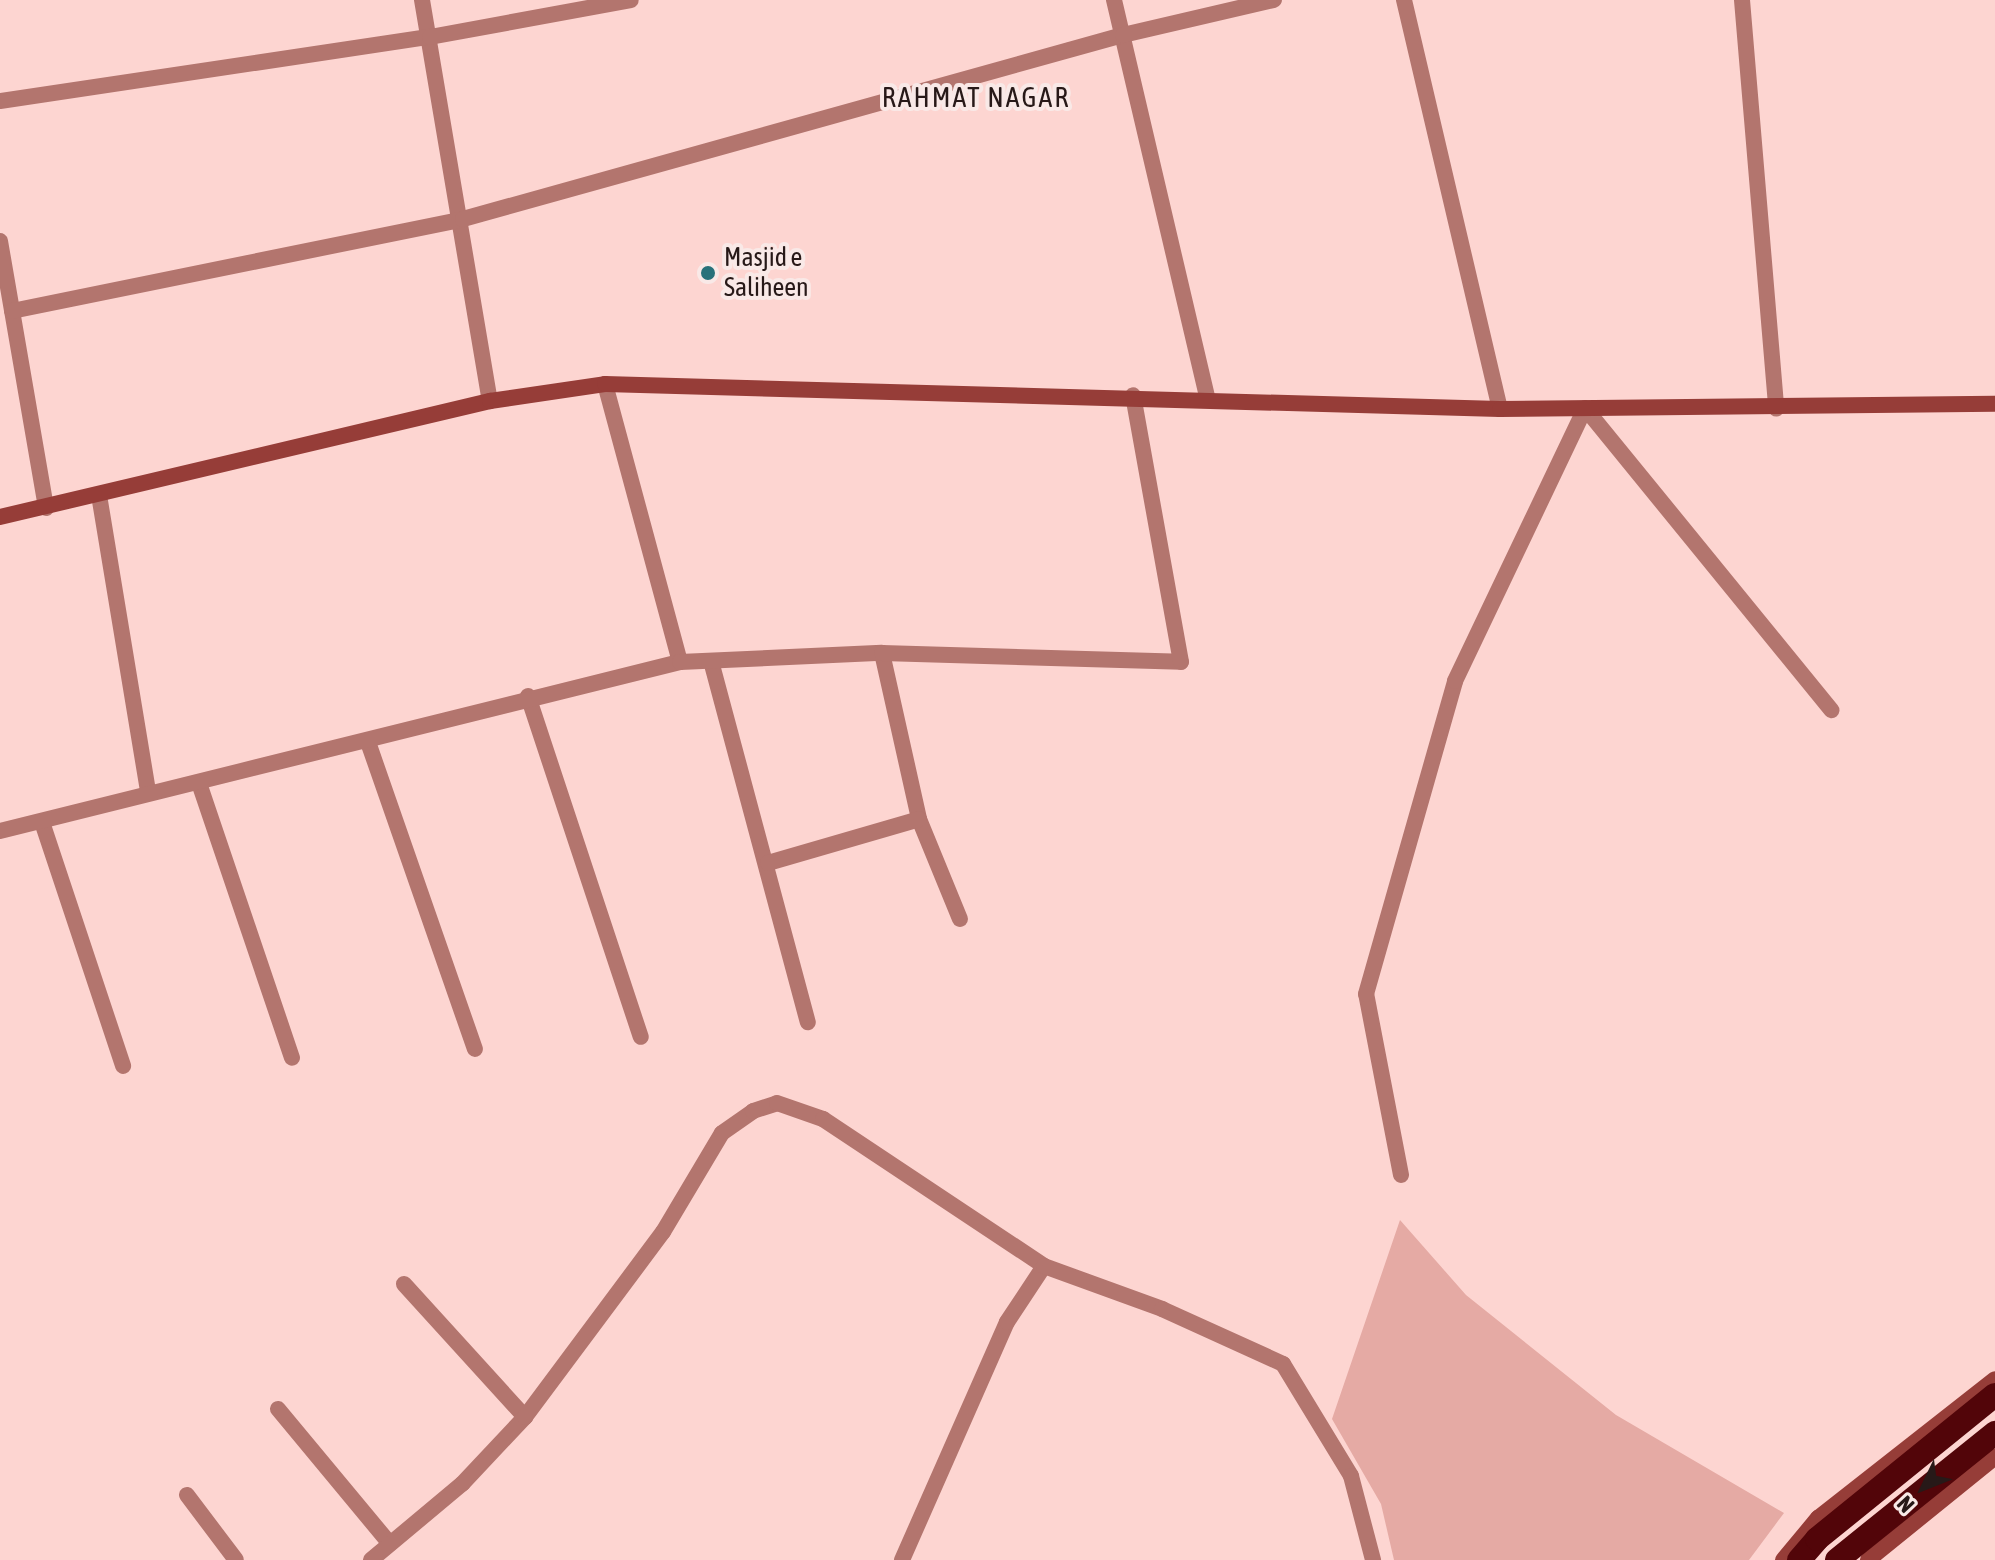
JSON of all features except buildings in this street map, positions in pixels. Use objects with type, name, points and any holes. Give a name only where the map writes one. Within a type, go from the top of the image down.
[{"type":"highway","points":[[1799,1560],[1817,1539],[1995,1395]]},
{"type":"highway","points":[[1837,1560],[1995,1433]]},
{"type":"street","points":[[422,0],[463,219],[490,401]]},
{"type":"street","points":[[0,101],[430,37],[631,0]]},
{"type":"street","points":[[1114,0],[1207,398]]},
{"type":"street","points":[[12,311],[463,219],[1123,35],[1274,0]]},
{"type":"street","points":[[1404,0],[1500,409]]},
{"type":"street","points":[[1742,0],[1776,409]]},
{"type":"street","points":[[0,241],[46,508]]},
{"type":"street","points":[[0,517],[490,401],[605,384],[1133,395],[1500,409],[1776,409],[1995,404]]},
{"type":"street","points":[[605,384],[680,662]]},
{"type":"street","points":[[0,831],[148,792],[199,783],[368,742],[528,696],[680,662],[882,653],[1181,662],[1133,395]]},
{"type":"street","points":[[1585,408],[1831,710]]},
{"type":"street","points":[[1401,1175],[1366,994],[1455,681],[1585,408]]},
{"type":"street","points":[[99,495],[148,792]]},
{"type":"street","points":[[882,653],[919,819],[960,919]]},
{"type":"street","points":[[711,661],[768,863],[808,1022]]},
{"type":"street","points":[[528,696],[641,1037]]},
{"type":"street","points":[[368,742],[475,1049]]},
{"type":"street","points":[[199,783],[292,1058]]},
{"type":"street","points":[[768,863],[919,819]]},
{"type":"street","points":[[42,822],[123,1066]]},
{"type":"street","points":[[371,1560],[462,1484],[525,1417],[663,1232],[722,1133],[753,1111],[777,1103],[823,1119],[1044,1266],[1162,1309],[1283,1364],[1351,1476],[1373,1560]]},
{"type":"street","points":[[902,1560],[1007,1322],[1044,1266]]},
{"type":"street","points":[[404,1284],[525,1417]]},
{"type":"street","points":[[1783,1560],[1818,1518],[1995,1379]]},
{"type":"street","points":[[278,1409],[390,1544]]},
{"type":"street","points":[[1868,1560],[1995,1457]]},
{"type":"street","points":[[187,1495],[236,1560]]},
{"type":"shaded area","points":[[1400,1220],[1466,1295],[1616,1415],[1784,1513],[1749,1560],[1394,1560],[1381,1504],[1332,1419]]},
{"type":"place","name":"Masjid e Saliheen","points":[[708,273]]},
{"type":"district","name":"RAHMAT NAGAR","points":[[976,97]]}]
